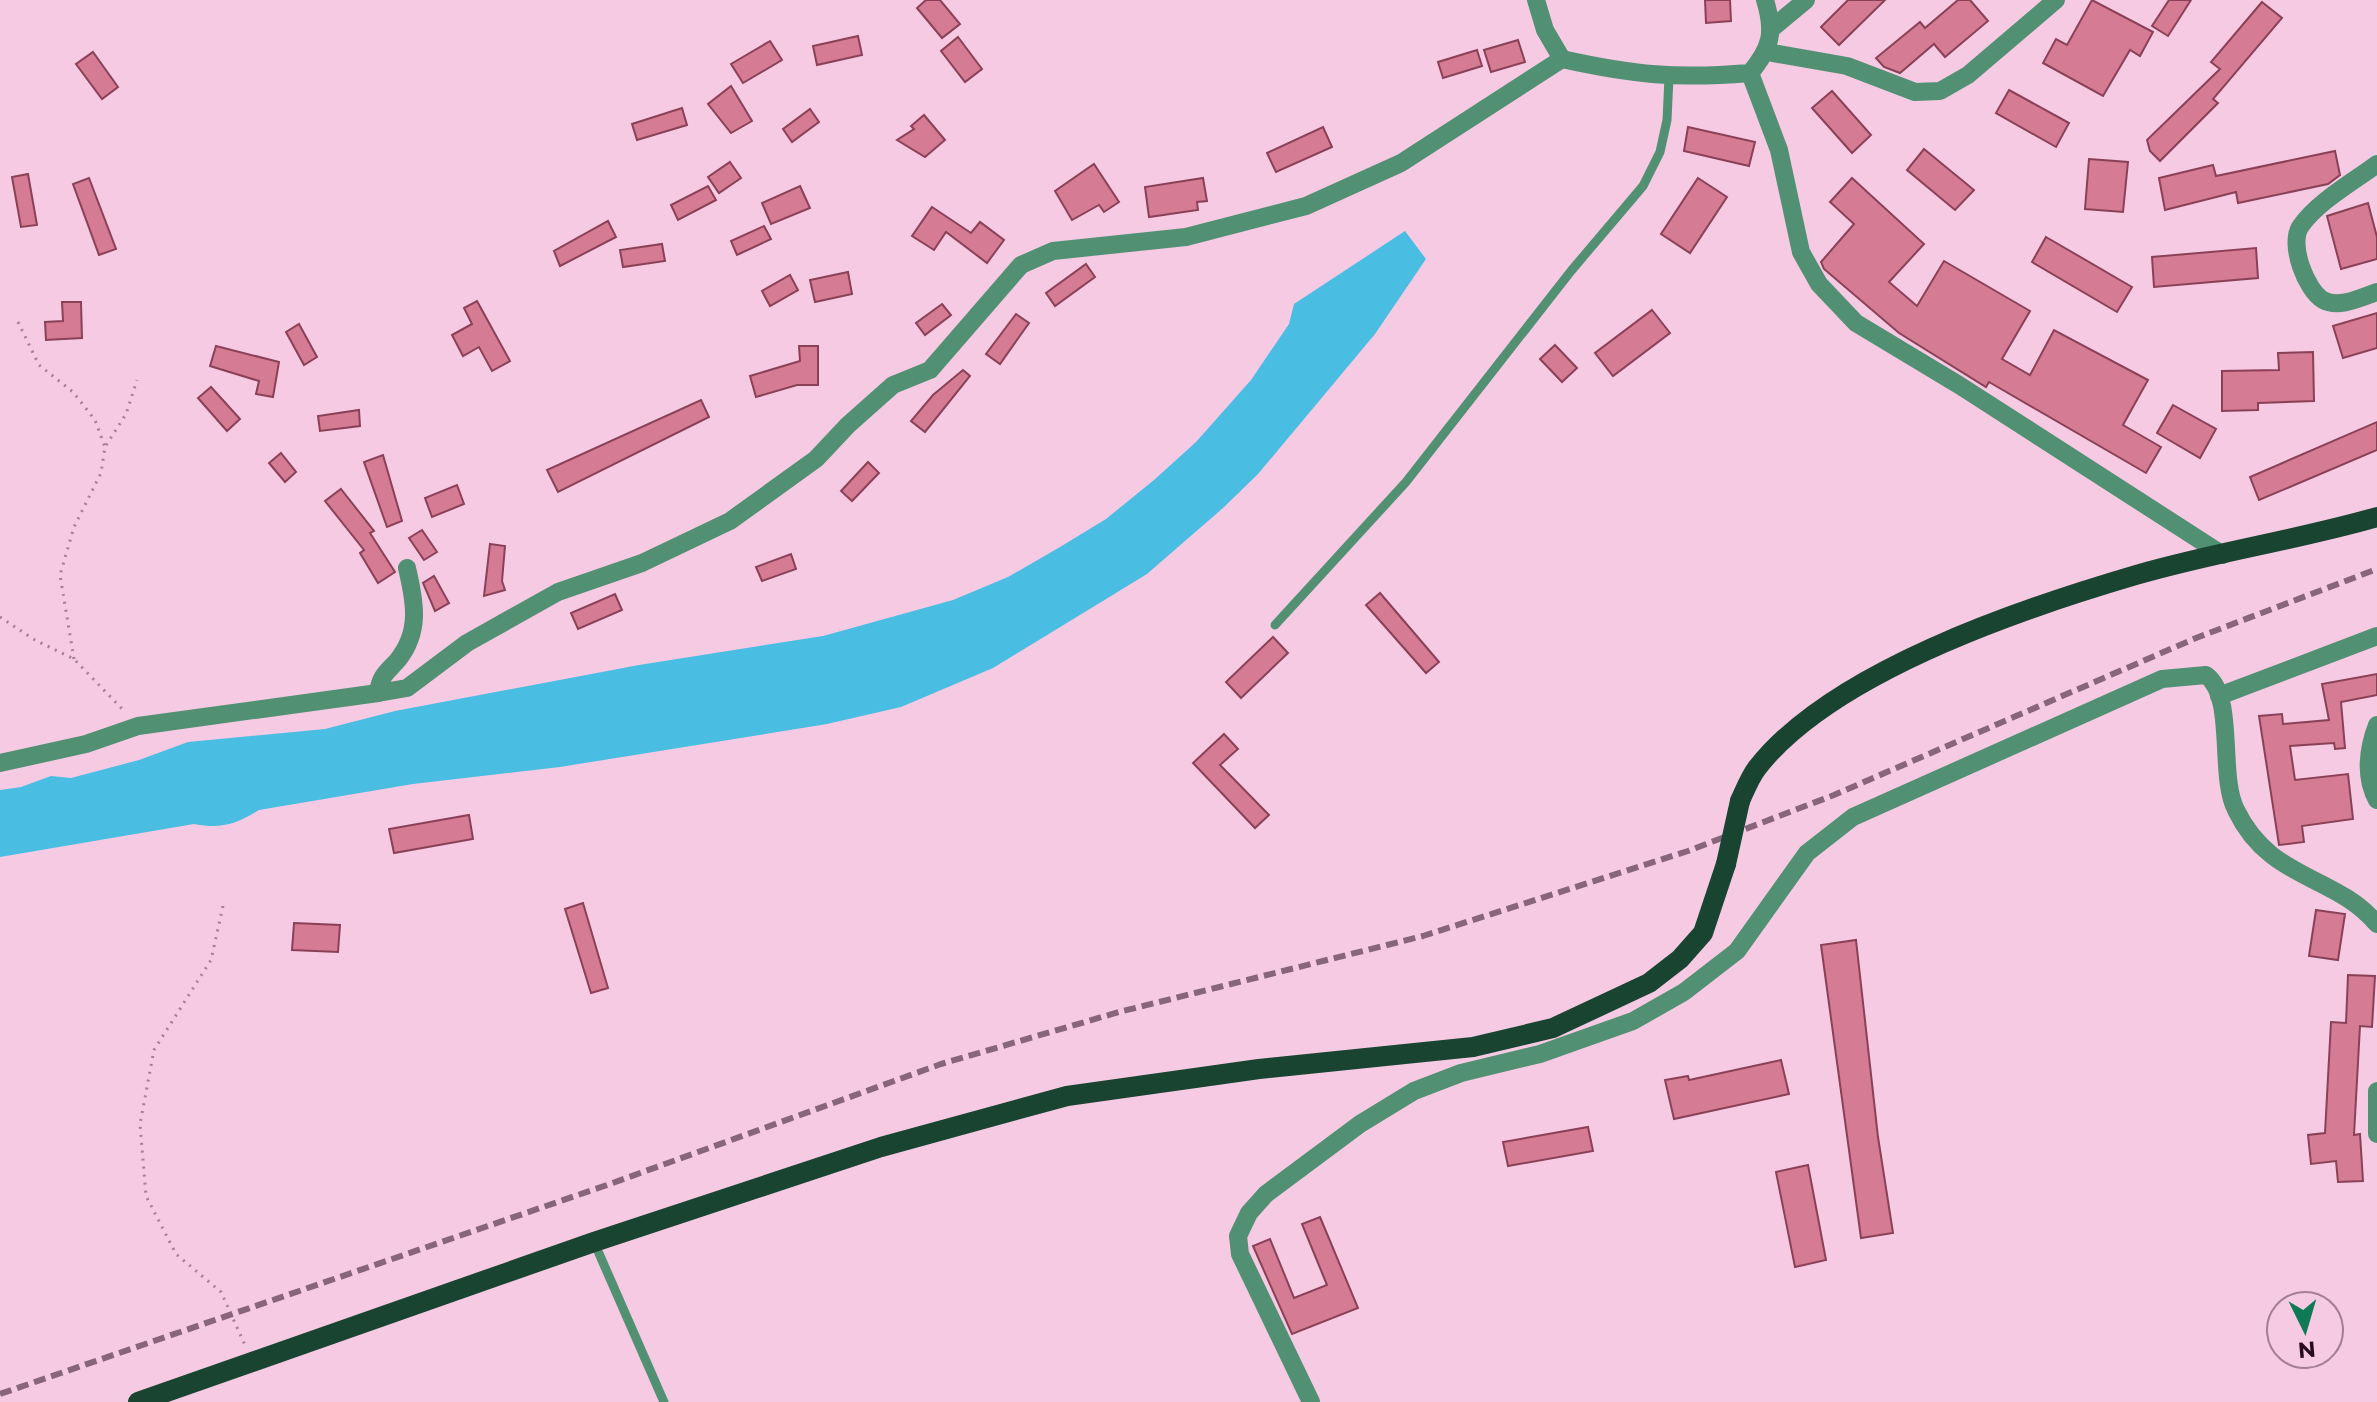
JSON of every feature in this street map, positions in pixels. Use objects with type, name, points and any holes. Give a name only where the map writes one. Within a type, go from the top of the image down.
[{"type":"main road","points":[[138,1402],[594,1242],[881,1147],[1067,1096],[1509,1040],[1553,1028],[1649,983],[1680,959],[1703,933],[1726,864],[1740,801],[1755,770],[1790,733],[1854,688],[1968,635],[2136,575],[2311,536],[2377,517]]},
{"type":"street","points":[[1536,0],[1545,30],[1562,59]]},
{"type":"street","points":[[0,763],[86,744],[138,726],[407,688],[467,643],[558,592],[642,563],[730,521],[816,459],[893,385],[930,370],[1021,265],[1053,251],[1186,237],[1306,206],[1401,163],[1562,59],[1633,75],[1669,77],[1750,73],[1767,52],[1770,30],[1765,0]]},
{"type":"street","points":[[1770,30],[1806,0]]},
{"type":"street","points":[[1767,52],[1847,66],[1915,92],[1940,91],[1968,75],[2056,0]]},
{"type":"street","points":[[1750,73],[1779,150],[1801,252],[1819,284],[1856,323],[1959,385],[2223,555]]},
{"type":"street","points":[[2377,164],[2328,201],[2300,228],[2296,240],[2307,281],[2323,300],[2340,304],[2377,292]]},
{"type":"street","points":[[378,693],[380,677],[408,645],[416,624],[407,568]]},
{"type":"street","points":[[2219,696],[2377,636]]},
{"type":"street","points":[[1311,1402],[1240,1254],[1238,1236],[1249,1213],[1290,1175],[1360,1124],[1414,1091],[1461,1073],[1540,1054],[1661,1008],[1737,951],[1807,853],[1853,817],[2162,679],[2206,675],[2214,681],[2219,696],[2227,785],[2236,810],[2252,835],[2279,863],[2362,907],[2377,924]]},
{"type":"street","points":[[2377,725],[2369,757],[2369,778],[2377,800]]},
{"type":"street","points":[[1649,983],[1661,1008]]},
{"type":"street","points":[[2377,1091],[2377,1134]]},
{"type":"lane","points":[[1275,625],[1406,482],[1571,271],[1643,186],[1660,152],[1667,120],[1669,77]]},
{"type":"lane","points":[[594,1242],[664,1402]]},
{"type":"path","points":[[18,322],[39,365],[73,392],[95,420],[105,447]]},
{"type":"path","points":[[74,659],[60,575],[74,527],[101,473],[105,447],[126,414],[137,380]]},
{"type":"path","points":[[0,617],[35,640],[74,659],[138,726]]},
{"type":"path","points":[[223,906],[211,960],[154,1050],[140,1124],[146,1196],[176,1254],[221,1292],[237,1328]]},
{"type":"water","points":[[1405,231],[1426,259],[1375,334],[1258,474],[1147,574],[993,668],[901,707],[827,724],[560,767],[413,784],[259,810],[228,824],[194,824],[0,857],[0,790],[21,787],[51,776],[71,778],[139,760],[188,742],[325,729],[395,711],[639,665],[823,636],[953,600],[1008,577],[1106,519],[1154,480],[1196,442],[1251,380],[1289,324],[1294,304]]},
{"type":"building","points":[[926,0],[940,0],[960,24],[942,38],[917,8]]},
{"type":"building","points":[[1705,0],[1730,0],[1731,21],[1706,23]]},
{"type":"building","points":[[1848,0],[1885,0],[1839,45],[1821,27]]},
{"type":"building","points":[[1958,0],[1970,0],[1988,21],[1945,57],[1934,44],[1900,73],[1884,67],[1876,58],[1920,22],[1925,28]]},
{"type":"building","points":[[2092,0],[2153,32],[2140,56],[2130,50],[2103,96],[2043,63],[2056,39],[2067,45]]},
{"type":"building","points":[[2169,0],[2191,0],[2168,36],[2152,26]]},
{"type":"building","points":[[2262,2],[2282,18],[2213,99],[2218,103],[2160,161],[2150,151],[2147,140],[2220,69],[2211,62]]},
{"type":"building","points":[[858,36],[862,55],[817,65],[813,46]]},
{"type":"building","points":[[958,37],[982,69],[965,82],[941,51]]},
{"type":"building","points":[[1518,40],[1525,62],[1491,72],[1484,50]]},
{"type":"building","points":[[770,41],[782,60],[743,83],[731,64]]},
{"type":"building","points":[[1477,50],[1482,66],[1443,78],[1438,62]]},
{"type":"building","points":[[93,52],[118,87],[102,99],[76,64]]},
{"type":"building","points":[[731,86],[752,121],[731,133],[708,104]]},
{"type":"building","points":[[2009,90],[2069,123],[2056,147],[1996,113]]},
{"type":"building","points":[[1832,91],[1871,135],[1852,153],[1812,108]]},
{"type":"building","points":[[682,108],[687,125],[637,140],[632,124]]},
{"type":"building","points":[[810,109],[819,122],[792,142],[783,129]]},
{"type":"building","points":[[924,115],[945,140],[925,157],[897,140],[914,129],[911,126]]},
{"type":"building","points":[[1323,127],[1332,147],[1276,172],[1267,153]]},
{"type":"building","points":[[1688,127],[1755,142],[1749,166],[1684,151]]},
{"type":"building","points":[[1924,149],[1974,190],[1955,210],[1907,170]]},
{"type":"building","points":[[2335,151],[2340,175],[2328,184],[2238,203],[2236,192],[2165,210],[2159,178],[2213,165],[2216,176]]},
{"type":"building","points":[[2089,159],[2128,162],[2123,212],[2085,209]]},
{"type":"building","points":[[730,162],[741,178],[719,193],[708,177]]},
{"type":"building","points":[[1094,164],[1119,202],[1104,212],[1099,205],[1072,220],[1055,191]]},
{"type":"building","points":[[28,174],[37,225],[21,227],[12,177]]},
{"type":"building","points":[[89,178],[116,249],[99,255],[73,184]]},
{"type":"building","points":[[1203,178],[1207,201],[1197,202],[1198,210],[1149,217],[1145,187]]},
{"type":"building","points":[[1698,178],[1727,197],[1690,253],[1661,234]]},
{"type":"building","points":[[1852,178],[1924,244],[1889,282],[1917,306],[1944,261],[2030,311],[2002,359],[2030,375],[2054,330],[2148,380],[2123,425],[2161,447],[2146,473],[1989,382],[1986,387],[1899,333],[1824,269],[1821,262],[1854,224],[1830,202]]},
{"type":"building","points":[[708,186],[716,200],[678,220],[671,205]]},
{"type":"building","points":[[800,186],[810,208],[771,224],[762,203]]},
{"type":"building","points":[[2368,203],[2377,237],[2377,259],[2341,269],[2327,216]]},
{"type":"building","points":[[932,207],[971,233],[980,222],[1004,240],[987,263],[946,232],[934,250],[912,236]]},
{"type":"building","points":[[608,221],[616,237],[560,266],[554,251]]},
{"type":"building","points":[[764,226],[771,239],[737,255],[731,241]]},
{"type":"building","points":[[2046,237],[2132,287],[2117,312],[2032,262]]},
{"type":"building","points":[[662,244],[665,261],[623,267],[620,250]]},
{"type":"building","points":[[2256,248],[2258,278],[2154,287],[2152,257]]},
{"type":"building","points":[[1086,264],[1095,277],[1055,306],[1046,293]]},
{"type":"building","points":[[848,272],[852,294],[815,302],[810,280]]},
{"type":"building","points":[[790,275],[798,290],[770,306],[762,291]]},
{"type":"building","points":[[477,301],[510,361],[492,371],[479,347],[463,356],[452,335],[472,324],[464,308]]},
{"type":"building","points":[[62,302],[81,302],[82,338],[46,340],[45,322],[63,321]]},
{"type":"building","points":[[942,304],[951,315],[925,335],[916,323]]},
{"type":"building","points":[[1652,310],[1670,333],[1613,376],[1595,353]]},
{"type":"building","points":[[2377,313],[2377,348],[2343,358],[2333,326]]},
{"type":"building","points":[[1016,314],[1029,323],[1000,364],[986,354]]},
{"type":"building","points":[[299,324],[317,357],[304,365],[286,332]]},
{"type":"building","points":[[1555,345],[1577,368],[1562,382],[1540,359]]},
{"type":"building","points":[[216,346],[279,362],[273,397],[256,394],[259,381],[210,366]]},
{"type":"building","points":[[799,346],[818,346],[818,385],[797,385],[756,397],[750,376],[800,361]]},
{"type":"building","points":[[2313,352],[2314,401],[2258,403],[2258,410],[2222,411],[2222,371],[2279,370],[2278,353]]},
{"type":"building","points":[[963,370],[970,376],[925,432],[911,421],[933,395]]},
{"type":"building","points":[[211,387],[240,419],[227,431],[198,398]]},
{"type":"building","points":[[701,400],[709,417],[558,492],[547,470]]},
{"type":"building","points":[[2173,405],[2216,429],[2200,458],[2157,433]]},
{"type":"building","points":[[359,410],[360,426],[320,431],[318,416]]},
{"type":"building","points":[[2377,422],[2377,450],[2259,500],[2250,477]]},
{"type":"building","points":[[281,453],[296,472],[285,482],[269,463]]},
{"type":"building","points":[[383,455],[402,521],[387,527],[364,462]]},
{"type":"building","points":[[868,462],[879,473],[852,501],[841,491]]},
{"type":"building","points":[[457,485],[464,504],[432,517],[425,498]]},
{"type":"building","points":[[341,489],[374,531],[370,533],[395,572],[378,583],[360,553],[364,550],[325,501]]},
{"type":"building","points":[[422,530],[437,552],[424,560],[409,538]]},
{"type":"building","points":[[490,544],[505,546],[502,581],[505,590],[484,596]]},
{"type":"building","points":[[791,554],[796,569],[762,581],[756,567]]},
{"type":"building","points":[[434,576],[449,603],[435,611],[423,583]]},
{"type":"building","points":[[1380,593],[1439,662],[1426,673],[1366,605]]},
{"type":"building","points":[[615,594],[622,610],[578,629],[571,613]]},
{"type":"building","points":[[1273,637],[1288,653],[1241,698],[1226,682]]},
{"type":"building","points":[[2377,674],[2377,695],[2341,702],[2345,748],[2335,749],[2334,743],[2290,746],[2295,780],[2348,774],[2353,819],[2302,826],[2304,842],[2279,845],[2259,716],[2282,714],[2283,724],[2329,720],[2322,684]]},
{"type":"building","points":[[1224,734],[1238,749],[1220,765],[1269,815],[1255,828],[1193,763]]},
{"type":"building","points":[[469,815],[473,839],[394,853],[389,829]]},
{"type":"building","points":[[583,903],[608,988],[591,993],[565,909]]},
{"type":"building","points":[[2316,910],[2345,914],[2338,960],[2309,956]]},
{"type":"building","points":[[294,923],[340,925],[338,952],[292,950]]},
{"type":"building","points":[[1856,940],[1878,1137],[1893,1233],[1861,1238],[1821,945]]},
{"type":"building","points":[[2348,975],[2375,976],[2372,1027],[2360,1026],[2354,1135],[2360,1134],[2363,1181],[2338,1182],[2336,1161],[2311,1164],[2308,1135],[2325,1133],[2331,1022],[2346,1023]]},
{"type":"building","points":[[1781,1060],[1789,1094],[1674,1119],[1665,1080],[1688,1076],[1689,1080]]},
{"type":"building","points":[[1588,1127],[1593,1151],[1508,1166],[1503,1142]]},
{"type":"building","points":[[1808,1165],[1826,1260],[1795,1267],[1776,1172]]},
{"type":"building","points":[[1320,1217],[1358,1308],[1292,1334],[1253,1246],[1270,1239],[1294,1298],[1327,1285],[1302,1224]]},
{"type":"railway","points":[[0,1394],[607,1185],[941,1064],[1119,1012],[1423,936],[1688,851],[1834,795],[2196,638],[2377,569]]}]
